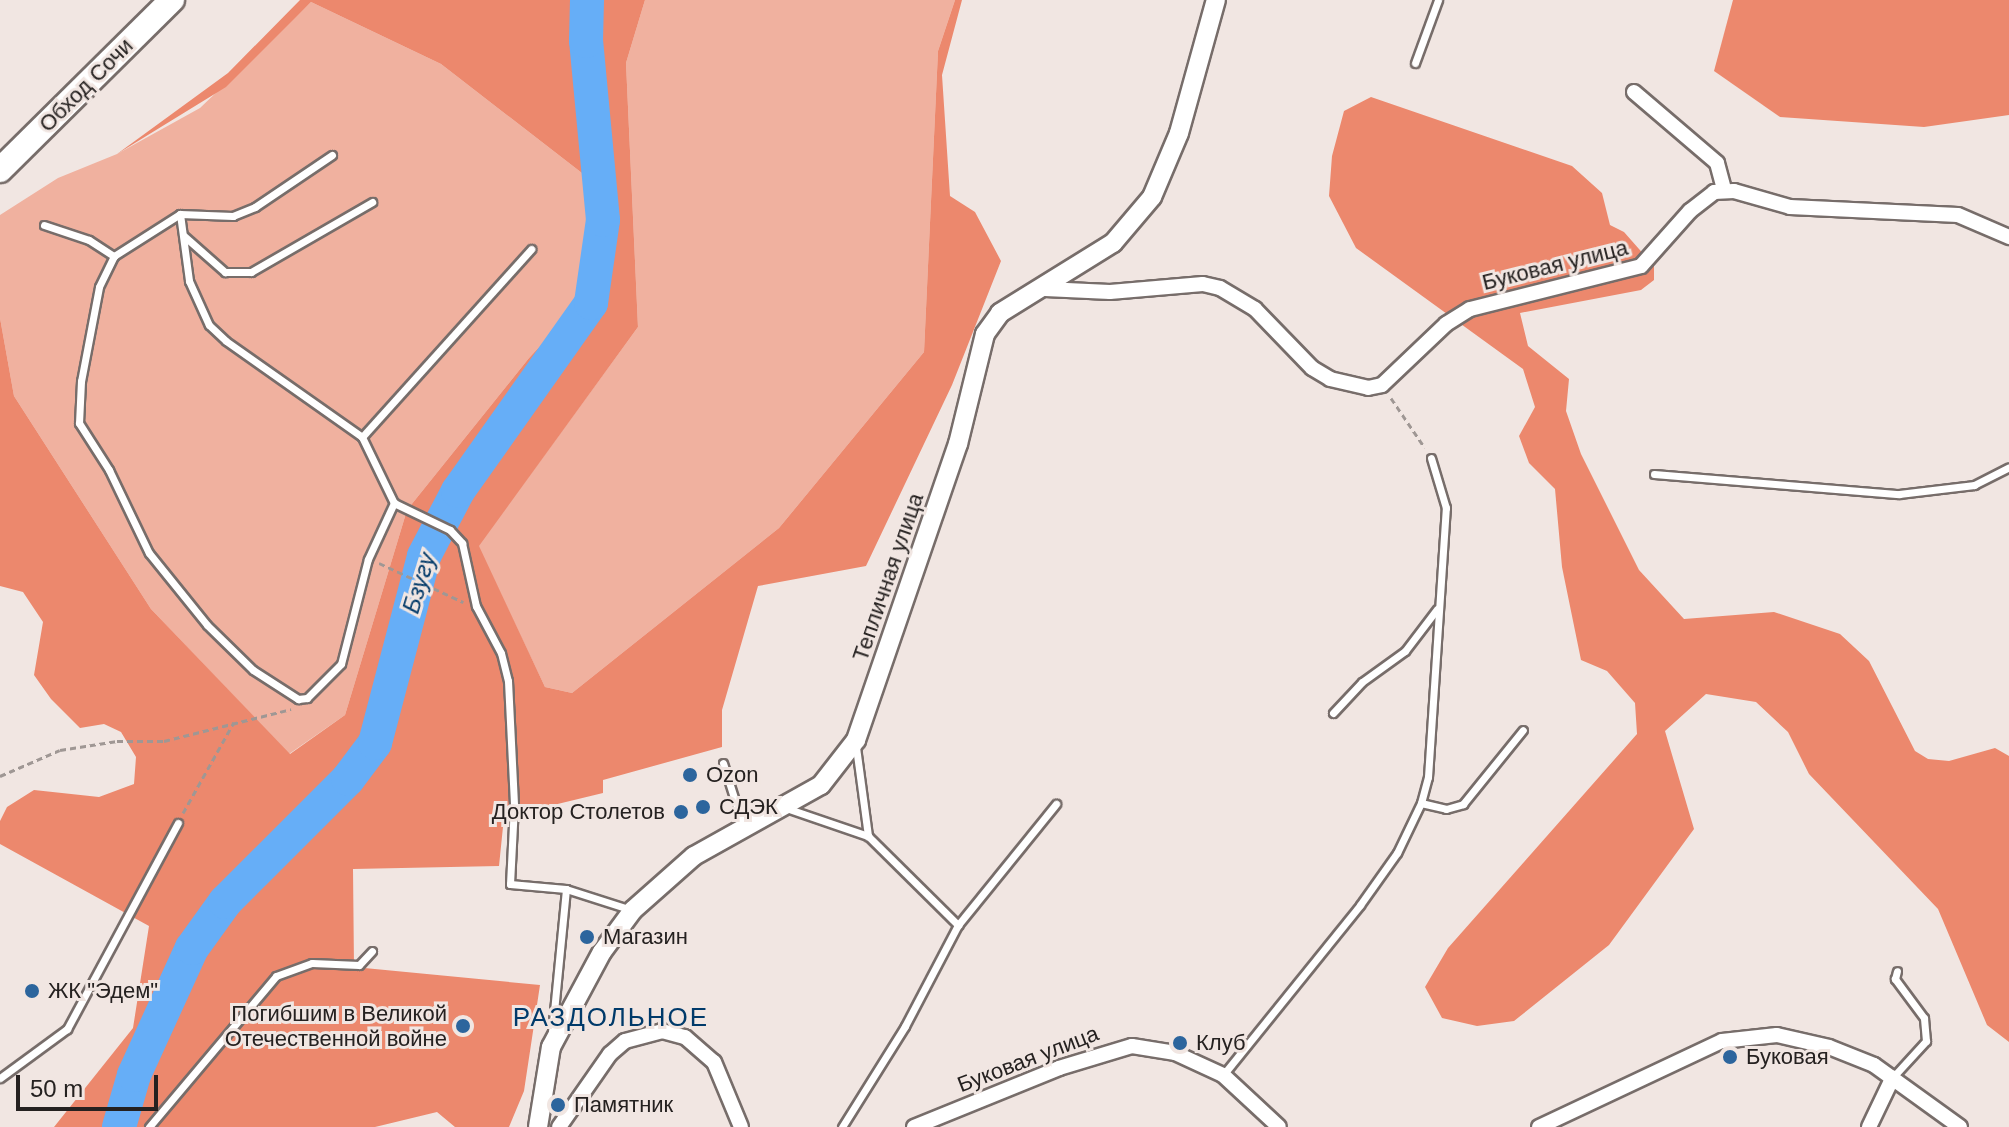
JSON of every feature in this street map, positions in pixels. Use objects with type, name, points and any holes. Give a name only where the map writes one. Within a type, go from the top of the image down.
[{"type":"highway","name":"Обход Сочи","points":[[0,170],[172,0]]},
{"type":"street","name":"Тепличная улица","points":[[538,1127],[551,1047],[602,952],[633,910],[663,878],[744,826],[821,785],[856,740],[958,444],[977,352],[1000,313],[1045,289],[1113,243],[1152,197],[1179,133],[1216,0]]},
{"type":"street","points":[[1634,92],[1717,163],[1724,190],[1790,207],[1958,215],[2009,237]]},
{"type":"street","name":"Буковая улица","points":[[1382,385],[1446,324],[1470,309],[1641,266],[1703,198],[1724,190]]},
{"type":"street","points":[[1045,289],[1110,292],[1203,284],[1220,288],[1255,309],[1296,354],[1330,379],[1368,388],[1382,385]]},
{"type":"street","points":[[559,1127],[610,1054],[625,1041],[662,1031],[685,1037],[714,1062],[741,1127]]},
{"type":"street","points":[[1539,1127],[1683,1057],[1742,1036],[1803,1039],[1854,1056],[1893,1077],[1960,1127]]},
{"type":"street","name":"Буковая улица","points":[[914,1127],[1121,1048],[1175,1053],[1223,1075],[1279,1127]]},
{"type":"street","points":[[1869,1127],[1893,1077]]},
{"type":"lane","points":[[1415,63],[1438,0]]},
{"type":"lane","points":[[332,155],[255,207],[233,216],[180,214],[114,256],[99,287],[81,381],[79,423],[109,470],[149,553],[207,625],[253,670],[298,699],[307,698],[341,664],[368,559],[394,503]]},
{"type":"lane","points":[[184,236],[225,272],[251,272],[372,202]]},
{"type":"lane","points":[[180,214],[189,281],[209,325],[362,437],[394,503],[450,530],[462,543],[476,606],[501,653],[508,681],[514,805],[510,884],[566,889],[633,910]]},
{"type":"lane","points":[[44,225],[89,240],[114,256]]},
{"type":"lane","points":[[362,437],[531,249]]},
{"type":"lane","points":[[1223,1075],[1360,905],[1397,853],[1421,803],[1428,777],[1446,508],[1431,458]]},
{"type":"lane","points":[[1654,474],[1899,494],[1974,485],[2009,467]]},
{"type":"lane","points":[[1333,713],[1362,682],[1405,651],[1439,607]]},
{"type":"lane","points":[[1421,803],[1446,809],[1463,804],[1523,730]]},
{"type":"lane","points":[[856,740],[868,836]]},
{"type":"lane","points":[[723,763],[744,826]]},
{"type":"lane","points":[[842,1127],[912,1014],[958,925],[1056,804]]},
{"type":"lane","points":[[784,807],[868,836],[958,925]]},
{"type":"lane","points":[[0,1078],[67,1029],[178,823]]},
{"type":"lane","points":[[551,1047],[566,889]]},
{"type":"lane","points":[[149,1127],[276,976],[312,963],[359,965],[372,951]]},
{"type":"lane","points":[[1893,1077],[1926,1041],[1924,1018],[1895,979],[1897,971]]},
{"type":"path","points":[[1382,385],[1431,458]]},
{"type":"path","points":[[368,559],[476,606]]},
{"type":"path","points":[[0,776],[60,750],[117,741],[164,741],[289,711],[307,698]]},
{"type":"path","points":[[178,823],[234,722]]},
{"type":"shaded area","points":[[300,0],[645,0],[626,63],[638,327],[479,546],[545,687],[572,693],[779,528],[924,352],[938,51],[955,0],[962,0],[942,75],[950,196],[975,212],[1001,261],[952,385],[866,566],[758,586],[722,710],[722,747],[603,780],[603,793],[504,817],[499,866],[353,869],[354,967],[540,985],[524,1091],[509,1127],[455,1127],[437,1112],[375,1127],[54,1127],[133,1028],[149,926],[0,844],[0,821],[7,807],[34,790],[99,797],[134,784],[136,757],[121,732],[104,724],[80,728],[51,699],[34,675],[43,622],[23,592],[0,586],[0,318],[14,396],[151,609],[290,754],[345,715],[407,510],[529,358],[604,277],[600,187],[441,64],[311,2],[226,87],[117,154],[228,73]]},
{"type":"shaded area","points":[[645,0],[955,0],[938,51],[924,352],[779,528],[572,693],[545,687],[478,546],[638,327],[626,63]]},
{"type":"shaded area","points":[[1733,0],[2009,0],[2009,115],[1924,127],[1780,117],[1714,71]]},
{"type":"shaded area","points":[[311,2],[441,64],[600,187],[604,277],[529,358],[407,510],[345,715],[289,754],[151,609],[14,396],[0,318],[0,215],[58,178],[117,154],[200,108]]},
{"type":"shaded area","points":[[1371,97],[1572,166],[1602,193],[1610,225],[1624,232],[1654,266],[1654,280],[1641,290],[1520,313],[1528,346],[1569,379],[1566,411],[1581,454],[1639,570],[1684,619],[1774,612],[1840,634],[1869,661],[1915,751],[1928,759],[1949,761],[1995,748],[2009,756],[2009,1042],[1987,1025],[1938,909],[1809,774],[1788,732],[1756,702],[1706,694],[1665,731],[1694,829],[1609,945],[1514,1021],[1477,1026],[1442,1018],[1425,987],[1448,948],[1637,734],[1635,703],[1607,671],[1581,660],[1562,567],[1555,489],[1529,463],[1519,436],[1535,407],[1523,369],[1356,248],[1329,196],[1332,156],[1344,111]]},
{"type":"waterway","name":"Бзугу","points":[[119,1127],[134,1075],[192,948],[225,902],[348,779],[375,743],[424,556],[458,491],[591,303],[603,220],[586,41],[587,0]]},
{"type":"place","name":"Ozon","points":[[690,775]]},
{"type":"place","name":"СДЭК","points":[[703,807]]},
{"type":"place","name":"Доктор Столетов","points":[[681,812]]},
{"type":"place","name":"Магазин","points":[[587,937]]},
{"type":"place","name":"ЖК \"Эдем\"","points":[[32,991]]},
{"type":"place","name":"Погибшим в Великой Отечественной войне","points":[[463,1026]]},
{"type":"place","name":"Клуб","points":[[1180,1043]]},
{"type":"place","name":"Буковая","points":[[1730,1057]]},
{"type":"place","name":"Памятник","points":[[558,1105]]},
{"type":"district","name":"РАЗДОЛЬНОЕ","points":[[611,1018]]}]
